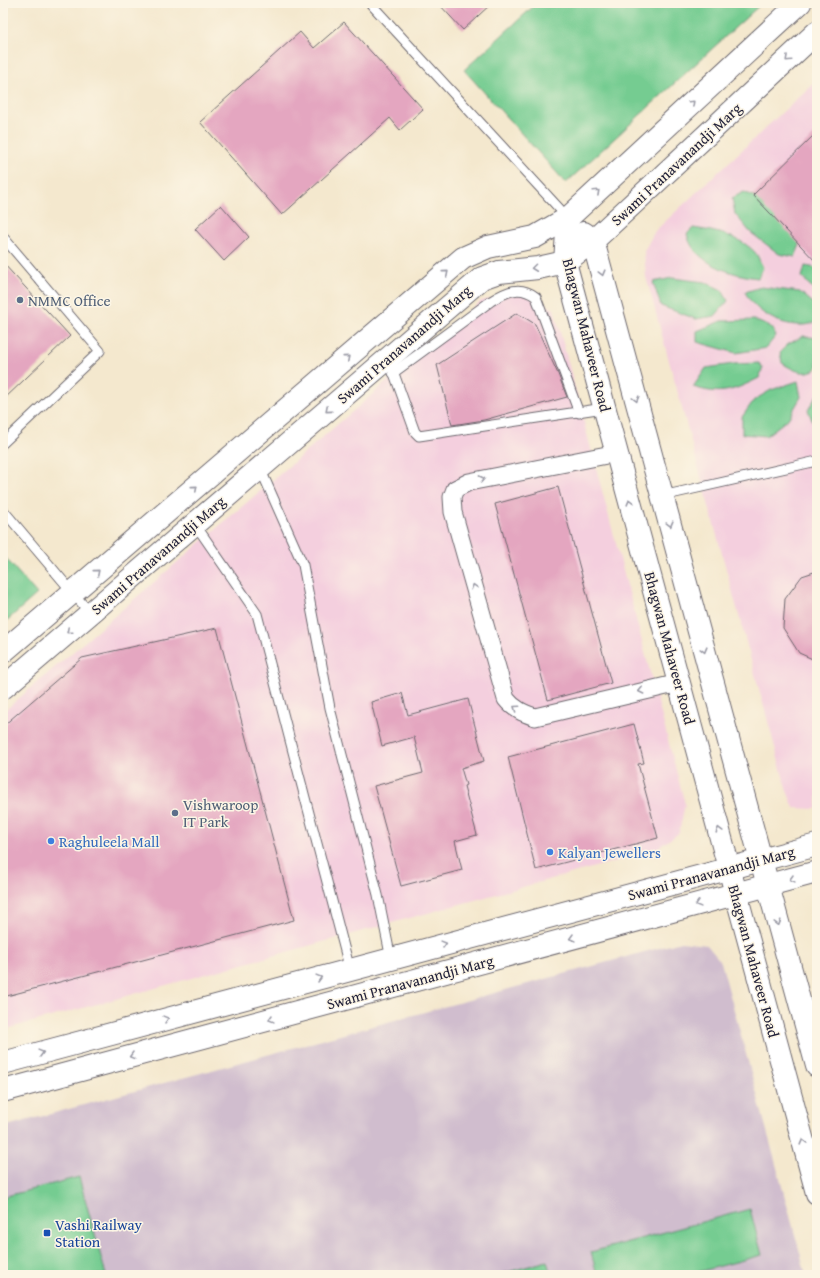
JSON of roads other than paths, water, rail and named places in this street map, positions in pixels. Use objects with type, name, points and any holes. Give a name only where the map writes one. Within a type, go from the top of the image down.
[{"type":"street","name":"Swami Pranavanandji Marg","points":[[3,652],[463,258],[488,247],[535,238],[568,218],[800,3]]},
{"type":"street","name":"Swami Pranavanandji Marg","points":[[3,688],[260,468],[391,365],[482,278],[499,272],[538,268],[566,262],[593,241],[817,32]]},
{"type":"street","name":"Bhagwan Mahaveer Road","points":[[568,218],[593,241],[817,1066]]},
{"type":"street","name":"Bhagwan Mahaveer Road","points":[[568,218],[566,262],[817,1193]]},
{"type":"street","points":[[617,453],[469,482],[455,489],[452,497],[453,512],[506,699],[511,706],[522,712],[535,716],[679,683]]},
{"type":"street","name":"Swami Pranavanandji Marg","points":[[3,1063],[817,845]]},
{"type":"street","name":"Swami Pranavanandji Marg","points":[[3,1090],[817,872]]},
{"type":"street","points":[[586,906],[593,932]]},
{"type":"street","points":[[286,987],[293,1013]]},
{"type":"lane","points":[[370,3],[568,218]]},
{"type":"lane","points":[[3,237],[100,351],[4,439]]},
{"type":"lane","points":[[579,413],[536,297],[530,292],[521,290],[505,292],[391,365],[415,432],[419,436],[579,413],[606,408]]},
{"type":"lane","points":[[662,496],[817,461]]},
{"type":"lane","points":[[260,468],[303,565],[330,708],[373,876],[391,959]]},
{"type":"lane","points":[[3,510],[90,613]]},
{"type":"lane","points":[[195,524],[257,614],[350,970]]},
{"type":"place","name":"NMMC Office","points":[[20,300]]},
{"type":"place","name":"Vishwaroop IT Park","points":[[175,813]]},
{"type":"place","name":"Raghuleela Mall","points":[[51,841]]},
{"type":"place","name":"Kalyan Jewellers","points":[[550,852]]},
{"type":"place","name":"Vashi Railway Station","points":[[47,1233]]}]
